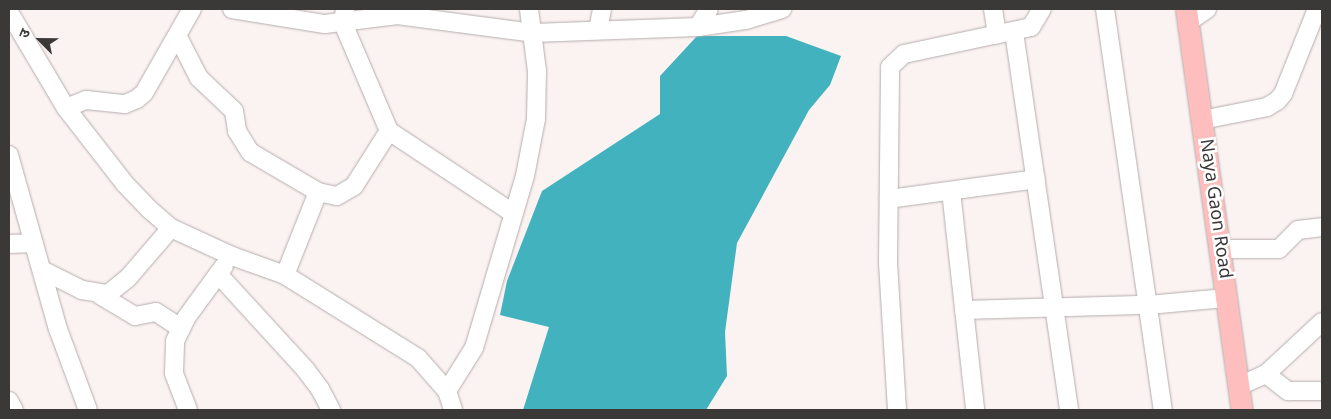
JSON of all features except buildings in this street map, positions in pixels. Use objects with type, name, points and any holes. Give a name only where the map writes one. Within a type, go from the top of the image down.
[{"type":"main road","name":"Naya Gaon Road","points":[[1187,15],[1242,410]]},
{"type":"street","points":[[66,108],[86,100],[131,103],[144,93],[178,37],[192,9]]},
{"type":"street","points":[[232,9],[325,24],[344,16],[397,15],[534,33],[698,27],[746,20],[782,9]]},
{"type":"street","points":[[448,391],[474,348],[513,213],[536,119],[537,71],[534,33],[529,9]]},
{"type":"street","points":[[598,30],[602,9]]},
{"type":"street","points":[[698,27],[709,9]]},
{"type":"street","points":[[993,9],[1006,33],[1036,179],[1069,410]]},
{"type":"street","points":[[898,410],[888,263],[889,73],[894,61],[904,54],[1031,27],[1042,9]]},
{"type":"street","points":[[1105,9],[1163,410]]},
{"type":"street","points":[[1187,15],[1207,9]]},
{"type":"street","points":[[1202,120],[1267,107],[1277,101],[1314,42],[1317,9]]},
{"type":"street","points":[[9,12],[66,108],[125,184],[171,228],[232,256],[285,275],[418,358],[448,391],[453,410]]},
{"type":"street","points":[[344,16],[389,131],[513,213]]},
{"type":"street","points":[[178,37],[199,78],[234,111],[237,131],[250,152],[318,192],[329,196],[346,193],[389,131]]},
{"type":"street","points":[[9,156],[58,329],[88,410]]},
{"type":"street","points":[[889,199],[1036,179]]},
{"type":"street","points":[[951,191],[975,410]]},
{"type":"street","points":[[285,275],[318,192]]},
{"type":"street","points":[[1219,248],[1279,249],[1298,230],[1322,227]]},
{"type":"street","points":[[100,295],[114,291],[171,228]]},
{"type":"street","points":[[9,244],[34,243]]},
{"type":"street","points":[[188,410],[172,359],[181,328],[232,256]]},
{"type":"street","points":[[42,270],[82,290],[100,295],[135,316],[156,312],[181,328]]},
{"type":"street","points":[[218,274],[305,369],[320,389],[331,410]]},
{"type":"street","points":[[964,310],[1054,306],[1148,305],[1226,298]]},
{"type":"street","points":[[1238,386],[1266,374],[1322,322]]},
{"type":"street","points":[[1266,374],[1288,391],[1322,391]]},
{"type":"street","points":[[9,402],[14,410]]},
{"type":"water","points":[[697,36],[786,36],[841,56],[830,85],[809,110],[737,243],[725,332],[727,376],[706,410],[523,410],[549,327],[500,315],[507,281],[542,191],[660,114],[660,76]]}]
